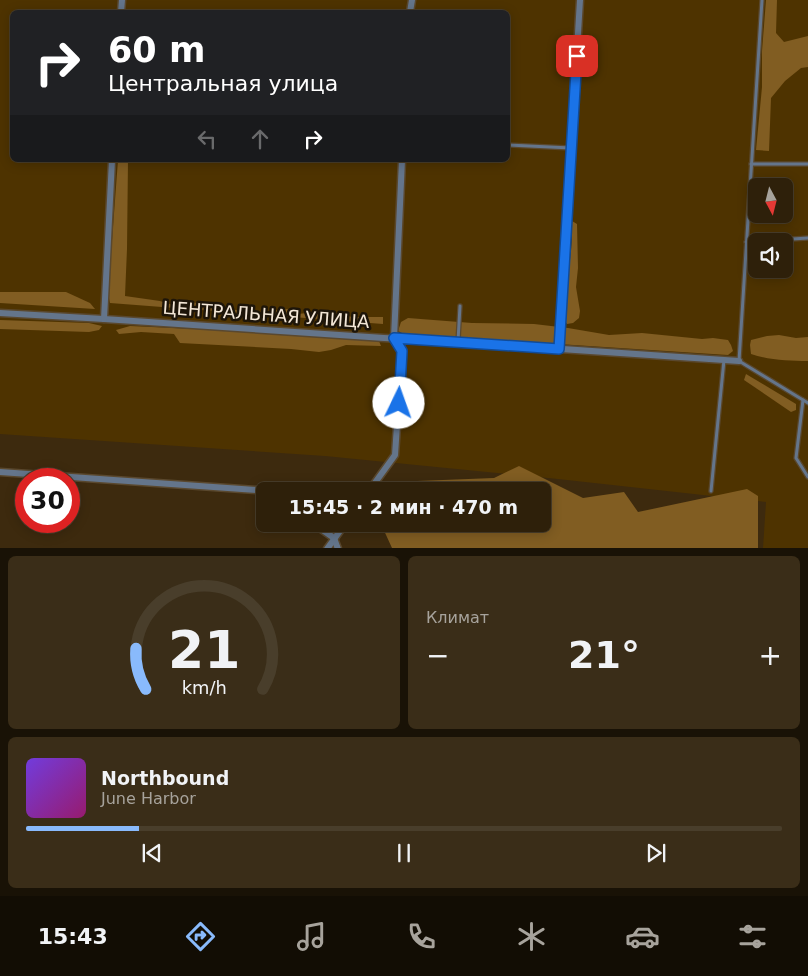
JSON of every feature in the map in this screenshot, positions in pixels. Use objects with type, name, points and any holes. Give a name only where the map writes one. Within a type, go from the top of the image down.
[{"type":"street","points":[[559,349],[580,0]]},
{"type":"street","points":[[104,319],[112,162]]},
{"type":"street","points":[[375,482],[395,455],[402,351],[394,338],[402,162]]},
{"type":"street","name":"ЦЕНТРАЛЬНАЯ УЛИЦА","points":[[0,314],[104,319],[738,361]]},
{"type":"street","points":[[0,472],[256,490]]},
{"type":"street","points":[[325,532],[334,538],[338,548]]},
{"type":"street","points":[[326,548],[339,532]]},
{"type":"lane","points":[[762,0],[738,361],[808,403]]},
{"type":"lane","points":[[510,145],[571,148]]},
{"type":"lane","points":[[751,164],[808,164]]},
{"type":"lane","points":[[746,242],[808,238]]},
{"type":"lane","points":[[458,342],[460,306]]},
{"type":"lane","points":[[711,491],[724,360]]},
{"type":"lane","points":[[802,400],[796,458],[808,477]]},
{"type":"shaded area","points":[[0,0],[808,0],[808,548],[763,548],[766,502],[325,456],[0,434]]},
{"type":"shaded area","points":[[766,0],[777,0],[776,33],[784,42],[808,36],[808,67],[801,68],[785,81],[771,98],[769,151],[756,150],[762,87],[762,51]]},
{"type":"shaded area","points":[[118,162],[128,162],[125,296],[160,301],[173,305],[183,301],[241,311],[263,312],[287,309],[297,314],[319,312],[336,313],[352,317],[383,317],[383,324],[110,303],[108,294]]},
{"type":"shaded area","points":[[572,221],[577,224],[578,268],[576,287],[580,311],[579,318],[573,323],[567,324],[565,321],[566,300]]},
{"type":"shaded area","points":[[0,292],[66,292],[90,303],[95,309],[0,303]]},
{"type":"shaded area","points":[[408,318],[472,323],[534,324],[609,335],[642,333],[702,339],[713,338],[728,340],[733,351],[728,355],[404,334],[398,331],[401,322]]},
{"type":"shaded area","points":[[0,320],[89,323],[102,326],[99,330],[89,332],[0,329]]},
{"type":"shaded area","points":[[130,326],[379,341],[381,346],[346,345],[319,352],[180,343],[174,334],[141,332],[119,334],[116,330]]},
{"type":"shaded area","points":[[779,335],[796,338],[808,337],[808,361],[779,360],[751,354],[751,340]]},
{"type":"shaded area","points":[[746,374],[796,404],[796,410],[791,412],[744,380]]},
{"type":"shaded area","points":[[519,466],[551,482],[412,482],[417,481],[494,478]]},
{"type":"shaded area","points":[[551,482],[583,498],[624,492],[638,512],[747,489],[758,496],[758,548],[392,548],[385,532],[551,532]]},
{"type":"route","points":[[399,403],[402,351],[394,338],[559,349],[577,56]]}]
